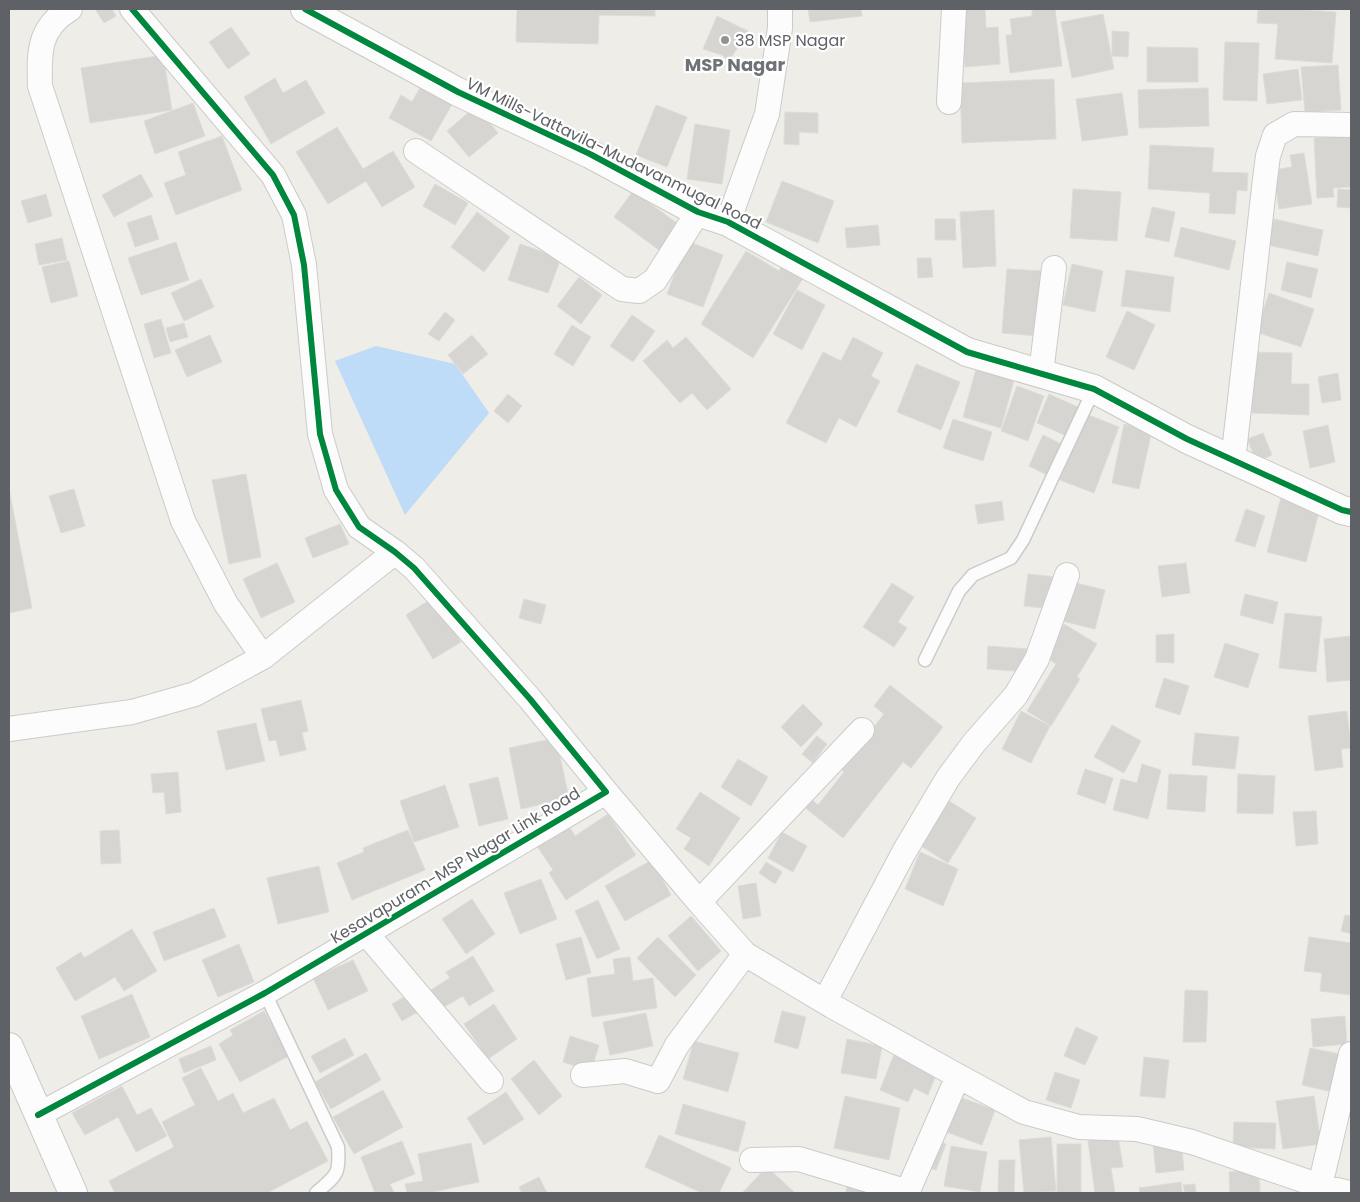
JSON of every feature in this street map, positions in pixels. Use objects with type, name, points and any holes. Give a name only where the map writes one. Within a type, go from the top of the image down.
[{"type":"street","points":[[70,9],[64,12],[46,30],[39,56],[40,86],[183,522],[226,604],[263,657]]},
{"type":"street","name":"Kesavapuram-MSP Nagar Link Road","points":[[38,1115],[264,993],[606,792],[530,699],[414,568],[359,527],[336,490],[320,434],[304,265],[294,215],[273,175],[132,9]]},
{"type":"street","name":"VM Mills-Vattavila-Mudavanmugal Road","points":[[305,9],[458,92],[590,154],[698,212],[728,222],[967,352],[1094,388],[1187,439],[1342,510],[1351,512]]},
{"type":"street","points":[[728,222],[767,114],[780,28],[780,9]]},
{"type":"street","points":[[949,102],[954,9]]},
{"type":"street","points":[[1233,460],[1265,178],[1268,156],[1275,135],[1294,124],[1351,125]]},
{"type":"street","points":[[416,151],[622,289],[639,291],[655,280],[698,212]]},
{"type":"street","points":[[1041,373],[1054,268]]},
{"type":"street","points":[[9,729],[132,712],[195,694],[263,657],[395,552]]},
{"type":"street","points":[[825,1001],[904,852],[948,778],[974,743],[1016,695],[1037,659],[1067,576]]},
{"type":"street","points":[[699,902],[862,730]]},
{"type":"street","points":[[606,792],[745,954],[1024,1112],[1079,1127],[1138,1128],[1192,1142],[1320,1186],[1349,1193]]},
{"type":"street","points":[[366,933],[491,1081]]},
{"type":"street","points":[[583,1075],[625,1071],[658,1081],[676,1045],[745,954]]},
{"type":"street","points":[[9,1047],[73,1193]]},
{"type":"street","points":[[1320,1186],[1351,1054]]},
{"type":"street","points":[[752,1160],[799,1160],[908,1193],[958,1076]]},
{"type":"lane","points":[[925,660],[959,591],[974,575],[1011,558],[1023,540],[1094,388]]},
{"type":"lane","points":[[264,993],[338,1147],[339,1165],[336,1175],[316,1193]]},
{"type":"water","points":[[376,346],[455,364],[489,413],[405,515],[335,361]]},
{"type":"building","points":[[95,9],[112,9],[116,16],[104,23]]},
{"type":"building","points":[[517,9],[655,9],[655,16],[599,15],[598,44],[516,42]]},
{"type":"building","points":[[808,9],[861,9],[862,16],[810,22]]},
{"type":"building","points":[[961,9],[985,9],[986,28],[998,27],[1000,64],[965,67]]},
{"type":"building","points":[[1032,9],[1055,9],[1062,66],[1010,73],[1006,35],[1012,35],[1010,19],[1032,16]]},
{"type":"building","points":[[1258,9],[1336,12],[1332,63],[1275,59],[1278,24],[1257,23]]},
{"type":"building","points":[[1103,14],[1114,69],[1072,78],[1061,22]]},
{"type":"building","name":"38 MSP Nagar","points":[[717,16],[748,31],[729,61],[722,55],[703,49]]},
{"type":"building","points":[[231,27],[250,54],[228,69],[209,42]]},
{"type":"building","points":[[1112,31],[1129,32],[1128,57],[1112,56]]},
{"type":"building","points":[[1225,42],[1259,43],[1257,101],[1223,100]]},
{"type":"building","points":[[1147,47],[1198,48],[1198,82],[1147,82]]},
{"type":"building","points":[[163,55],[172,110],[90,123],[81,68]]},
{"type":"building","points":[[1338,65],[1341,110],[1305,112],[1301,67]]},
{"type":"building","points":[[1298,69],[1302,100],[1267,104],[1263,74]]},
{"type":"building","points":[[275,78],[283,93],[306,80],[325,113],[271,144],[244,97]]},
{"type":"building","points":[[1054,79],[1056,139],[962,143],[960,83]]},
{"type":"building","points":[[424,81],[455,99],[431,141],[389,118],[401,95],[412,102]]},
{"type":"building","points":[[1208,88],[1209,126],[1139,128],[1138,90]]},
{"type":"building","points":[[1122,93],[1128,135],[1082,141],[1076,99]]},
{"type":"building","points":[[193,103],[205,136],[155,154],[144,121]]},
{"type":"building","points":[[656,105],[687,117],[667,167],[636,155]]},
{"type":"building","points":[[476,106],[498,133],[469,157],[447,131]]},
{"type":"building","points":[[785,112],[818,113],[818,133],[799,132],[799,145],[784,144]]},
{"type":"building","points":[[695,124],[730,130],[722,184],[687,179]]},
{"type":"building","points":[[337,127],[363,169],[393,151],[415,187],[382,207],[366,181],[328,204],[296,152]]},
{"type":"building","points":[[222,136],[242,190],[176,215],[164,183],[186,175],[178,152]]},
{"type":"building","points":[[1351,136],[1351,187],[1333,188],[1334,197],[1317,198],[1314,138]]},
{"type":"building","points":[[1150,145],[1214,148],[1212,172],[1248,173],[1247,191],[1237,190],[1235,214],[1209,213],[1210,193],[1148,189]]},
{"type":"building","points":[[1304,153],[1312,204],[1279,209],[1273,170],[1292,167],[1290,155]]},
{"type":"building","points":[[141,174],[153,196],[114,217],[102,195]]},
{"type":"building","points":[[782,181],[834,201],[818,243],[766,222]]},
{"type":"building","points":[[435,184],[468,203],[455,225],[423,206]]},
{"type":"building","points":[[1073,189],[1121,192],[1117,241],[1070,238]]},
{"type":"building","points":[[1338,189],[1351,190],[1351,208],[1337,207]]},
{"type":"building","points":[[633,191],[678,224],[659,250],[614,217]]},
{"type":"building","points":[[46,194],[52,216],[28,223],[21,201]]},
{"type":"building","points":[[1152,207],[1175,212],[1169,242],[1145,237]]},
{"type":"building","points":[[994,210],[996,266],[963,268],[960,212]]},
{"type":"building","points":[[477,212],[510,237],[484,272],[451,247]]},
{"type":"building","points":[[151,215],[159,239],[135,247],[127,223]]},
{"type":"building","points":[[935,219],[955,219],[956,240],[935,240]]},
{"type":"building","points":[[1274,219],[1323,230],[1318,256],[1268,245]]},
{"type":"building","points":[[878,225],[880,245],[847,248],[845,228]]},
{"type":"building","points":[[1181,227],[1236,241],[1229,270],[1174,256]]},
{"type":"building","points":[[62,238],[67,260],[39,265],[35,244]]},
{"type":"building","points":[[687,241],[723,255],[703,307],[667,294]]},
{"type":"building","points":[[176,242],[189,280],[141,295],[128,258]]},
{"type":"building","points":[[520,244],[561,258],[548,293],[508,280]]},
{"type":"building","points":[[746,251],[779,271],[783,264],[804,277],[753,358],[701,324]]},
{"type":"building","points":[[917,258],[931,258],[933,277],[918,278]]},
{"type":"building","points":[[69,261],[78,296],[51,303],[42,267]]},
{"type":"building","points":[[1287,262],[1318,269],[1311,298],[1281,290]]},
{"type":"building","points":[[1072,264],[1103,271],[1095,312],[1063,305]]},
{"type":"building","points":[[1007,269],[1043,271],[1039,336],[1002,333]]},
{"type":"building","points":[[1126,270],[1174,277],[1170,312],[1121,306]]},
{"type":"building","points":[[579,277],[602,295],[581,324],[557,306]]},
{"type":"building","points":[[201,279],[214,307],[184,321],[171,293]]},
{"type":"building","points":[[797,290],[825,305],[802,350],[773,334]]},
{"type":"building","points":[[1269,293],[1314,309],[1301,347],[1256,332]]},
{"type":"building","points":[[1127,311],[1155,325],[1134,370],[1106,357]]},
{"type":"building","points":[[445,312],[455,320],[439,341],[428,334]]},
{"type":"building","points":[[632,315],[655,331],[633,362],[610,346]]},
{"type":"building","points":[[161,319],[171,353],[154,358],[144,324]]},
{"type":"building","points":[[184,323],[188,337],[170,342],[166,328]]},
{"type":"building","points":[[572,325],[591,337],[573,366],[554,354]]},
{"type":"building","points":[[210,335],[222,362],[187,377],[175,350]]},
{"type":"building","points":[[472,335],[488,354],[463,374],[448,355]]},
{"type":"building","points":[[686,337],[731,389],[707,410],[692,393],[680,403],[643,361],[667,340],[673,348]]},
{"type":"building","points":[[853,337],[883,353],[871,376],[880,381],[856,427],[839,418],[826,443],[786,423],[823,352],[841,361]]},
{"type":"building","points":[[1253,352],[1292,353],[1291,384],[1309,384],[1309,415],[1252,413]]},
{"type":"building","points":[[916,364],[960,382],[941,430],[897,412]]},
{"type":"building","points":[[976,369],[1014,380],[1001,428],[963,417]]},
{"type":"building","points":[[1338,373],[1341,400],[1322,403],[1318,377]]},
{"type":"building","points":[[1017,386],[1044,396],[1028,441],[1001,431]]},
{"type":"building","points":[[508,394],[522,406],[508,423],[494,411]]},
{"type":"building","points":[[1049,394],[1080,408],[1067,436],[1037,423]]},
{"type":"building","points":[[1086,414],[1119,427],[1094,493],[1060,480]]},
{"type":"building","points":[[953,419],[992,432],[983,461],[943,448]]},
{"type":"building","points":[[1124,424],[1152,430],[1139,489],[1112,483]]},
{"type":"building","points":[[1328,425],[1335,462],[1310,468],[1303,431]]},
{"type":"building","points":[[1263,433],[1272,455],[1257,462],[1247,439]]},
{"type":"building","points":[[1043,435],[1061,444],[1047,475],[1029,466]]},
{"type":"building","points":[[246,474],[261,557],[229,564],[212,480]]},
{"type":"building","points":[[9,489],[32,608],[9,613]]},
{"type":"building","points":[[74,489],[85,526],[61,533],[49,496]]},
{"type":"building","points":[[1282,493],[1321,504],[1306,562],[1267,552]]},
{"type":"building","points":[[1002,501],[1004,520],[978,524],[975,505]]},
{"type":"building","points":[[1246,509],[1265,516],[1255,547],[1235,541]]},
{"type":"building","points":[[340,524],[349,544],[313,558],[305,538]]},
{"type":"building","points":[[277,563],[295,602],[261,618],[243,579]]},
{"type":"building","points":[[1186,563],[1190,593],[1162,597],[1158,566]]},
{"type":"building","points":[[1028,574],[1056,577],[1052,609],[1024,606]]},
{"type":"building","points":[[1072,582],[1105,590],[1095,629],[1062,621]]},
{"type":"building","points":[[892,583],[914,597],[898,622],[907,628],[894,647],[863,627]]},
{"type":"building","points":[[1245,594],[1278,602],[1273,624],[1240,615]]},
{"type":"building","points":[[433,598],[461,642],[433,659],[406,615]]},
{"type":"building","points":[[524,599],[546,605],[541,624],[519,618]]},
{"type":"building","points":[[1285,613],[1322,617],[1316,672],[1279,668]]},
{"type":"building","points":[[1064,624],[1097,644],[1077,677],[1080,679],[1051,726],[1027,711],[1056,664],[1044,656]]},
{"type":"building","points":[[1174,634],[1174,663],[1156,662],[1156,635]]},
{"type":"building","points":[[1351,636],[1351,680],[1327,682],[1324,639]]},
{"type":"building","points":[[1225,643],[1259,654],[1248,688],[1214,677]]},
{"type":"building","points":[[988,646],[1029,649],[1027,672],[987,669]]},
{"type":"building","points":[[1164,678],[1189,686],[1180,715],[1155,707]]},
{"type":"building","points":[[890,685],[943,727],[911,768],[903,762],[843,838],[803,806],[810,798],[818,805],[844,772],[841,769],[884,714],[874,706]]},
{"type":"building","points":[[301,700],[308,731],[302,733],[306,750],[280,756],[276,740],[269,741],[261,709]]},
{"type":"building","points":[[803,704],[823,724],[801,747],[781,727]]},
{"type":"building","points":[[1021,711],[1050,726],[1031,763],[1002,749]]},
{"type":"building","points":[[1347,711],[1351,748],[1341,749],[1343,767],[1315,771],[1308,716]]},
{"type":"building","points":[[256,723],[265,761],[226,770],[217,731]]},
{"type":"building","points":[[1112,725],[1141,741],[1124,773],[1094,757]]},
{"type":"building","points":[[1195,733],[1239,737],[1235,769],[1192,765]]},
{"type":"building","points":[[817,736],[827,744],[813,763],[802,754]]},
{"type":"building","points":[[556,738],[569,798],[521,809],[509,748]]},
{"type":"building","points":[[738,759],[768,777],[751,806],[721,787]]},
{"type":"building","points":[[1142,764],[1161,770],[1148,819],[1113,810],[1121,779],[1137,783]]},
{"type":"building","points":[[1085,769],[1113,778],[1105,804],[1077,794]]},
{"type":"building","points":[[178,772],[181,812],[166,814],[164,792],[153,793],[151,774]]},
{"type":"building","points":[[1169,774],[1207,776],[1205,812],[1167,809]]},
{"type":"building","points":[[1238,774],[1275,776],[1273,814],[1237,813]]},
{"type":"building","points":[[498,777],[508,819],[479,826],[469,784]]},
{"type":"building","points":[[445,785],[459,827],[414,842],[400,801]]},
{"type":"building","points":[[700,792],[740,818],[709,866],[684,849],[691,838],[676,829]]},
{"type":"building","points":[[946,799],[976,818],[948,863],[918,844]]},
{"type":"building","points":[[1316,811],[1318,844],[1296,846],[1293,812]]},
{"type":"building","points":[[608,814],[636,855],[566,900],[549,873],[553,870],[537,846],[569,826],[575,836]]},
{"type":"building","points":[[119,830],[121,863],[101,864],[100,831]]},
{"type":"building","points":[[408,830],[425,870],[352,900],[337,863],[364,852],[363,848]]},
{"type":"building","points":[[782,832],[807,846],[793,872],[768,858]]},
{"type":"building","points":[[920,852],[958,869],[943,906],[905,889]]},
{"type":"building","points":[[652,860],[671,895],[625,921],[605,886]]},
{"type":"building","points":[[766,862],[782,872],[775,884],[759,873]]},
{"type":"building","points":[[319,866],[329,912],[278,924],[267,878]]},
{"type":"building","points":[[541,879],[557,919],[520,934],[504,893]]},
{"type":"building","points":[[756,883],[761,916],[743,919],[738,886]]},
{"type":"building","points":[[472,899],[495,934],[466,954],[442,919]]},
{"type":"building","points":[[598,900],[620,949],[597,959],[575,911]]},
{"type":"building","points":[[214,908],[226,937],[164,961],[153,932]]},
{"type":"building","points":[[1345,915],[1351,916],[1351,934],[1341,931]]},
{"type":"building","points":[[691,916],[721,951],[698,971],[668,936]]},
{"type":"building","points":[[132,929],[157,971],[124,991],[115,977],[75,1001],[56,968],[81,952],[84,958]]},
{"type":"building","points":[[581,937],[591,973],[566,980],[556,944]]},
{"type":"building","points":[[658,937],[696,975],[675,997],[637,958]]},
{"type":"building","points":[[1309,937],[1351,943],[1351,995],[1320,991],[1322,973],[1304,971]]},
{"type":"building","points":[[239,944],[254,982],[218,997],[202,960]]},
{"type":"building","points":[[473,956],[494,991],[469,1006],[463,996],[437,1011],[426,993],[450,978],[446,972]]},
{"type":"building","points":[[630,957],[633,981],[653,978],[657,1008],[592,1017],[587,978],[615,974],[613,959]]},
{"type":"building","points":[[353,960],[368,991],[328,1010],[313,978]]},
{"type":"building","points":[[1185,990],[1208,991],[1206,1042],[1183,1042]]},
{"type":"building","points":[[413,992],[423,1009],[402,1021],[392,1004]]},
{"type":"building","points":[[132,994],[150,1037],[99,1059],[81,1016]]},
{"type":"building","points":[[494,1004],[517,1039],[488,1059],[464,1024]]},
{"type":"building","points":[[264,1011],[289,1056],[240,1082],[219,1044],[233,1035],[230,1030]]},
{"type":"building","points":[[782,1011],[806,1017],[798,1049],[774,1042]]},
{"type":"building","points":[[646,1013],[653,1046],[610,1055],[603,1022]]},
{"type":"building","points":[[1345,1016],[1347,1044],[1313,1047],[1311,1019]]},
{"type":"building","points":[[1076,1027],[1098,1037],[1085,1065],[1064,1056]]},
{"type":"building","points":[[570,1036],[599,1045],[591,1071],[563,1062]]},
{"type":"building","points":[[345,1038],[354,1055],[320,1073],[311,1056]]},
{"type":"building","points":[[847,1039],[882,1046],[876,1079],[841,1073]]},
{"type":"building","points":[[694,1041],[739,1053],[728,1092],[683,1079]]},
{"type":"building","points":[[211,1046],[216,1060],[184,1073],[179,1059]]},
{"type":"building","points":[[1310,1048],[1340,1054],[1332,1092],[1302,1085]]},
{"type":"building","points":[[895,1052],[938,1070],[928,1095],[914,1088],[908,1102],[880,1090]]},
{"type":"building","points":[[366,1053],[381,1080],[331,1109],[315,1082]]},
{"type":"building","points":[[1144,1057],[1169,1060],[1165,1098],[1140,1096]]},
{"type":"building","points":[[534,1060],[562,1096],[539,1115],[511,1079]]},
{"type":"building","points":[[201,1068],[218,1101],[233,1093],[243,1113],[274,1098],[290,1130],[307,1121],[328,1161],[267,1193],[115,1193],[109,1181],[174,1147],[162,1122],[195,1105],[182,1078]]},
{"type":"building","points":[[1055,1072],[1080,1080],[1071,1108],[1046,1100]]},
{"type":"building","points":[[122,1086],[137,1115],[151,1108],[167,1136],[136,1152],[118,1117],[85,1135],[72,1113]]},
{"type":"building","points":[[383,1090],[403,1127],[354,1154],[333,1117]]},
{"type":"building","points":[[506,1092],[524,1119],[484,1145],[467,1118]]},
{"type":"building","points":[[954,1095],[995,1110],[982,1145],[941,1130]]},
{"type":"building","points":[[845,1096],[900,1108],[889,1160],[834,1148]]},
{"type":"building","points":[[1314,1096],[1321,1144],[1283,1149],[1276,1101]]},
{"type":"building","points":[[683,1104],[746,1122],[738,1152],[675,1134]]},
{"type":"building","points":[[1234,1122],[1276,1123],[1275,1149],[1233,1147]]},
{"type":"building","points":[[659,1135],[731,1168],[719,1193],[702,1193],[645,1167]]},
{"type":"building","points":[[1118,1136],[1123,1167],[1111,1168],[1115,1193],[1095,1193],[1088,1141]]},
{"type":"building","points":[[1051,1137],[1056,1191],[1024,1193],[1019,1140]]},
{"type":"building","points":[[937,1140],[946,1144],[936,1170],[926,1167]]},
{"type":"building","points":[[1181,1140],[1184,1170],[1156,1173],[1153,1143]]},
{"type":"building","points":[[402,1141],[415,1174],[390,1184],[394,1193],[375,1193],[361,1157]]},
{"type":"building","points":[[471,1143],[479,1182],[433,1193],[407,1193],[405,1184],[423,1181],[418,1154]]},
{"type":"building","points":[[1057,1144],[1081,1144],[1081,1193],[1057,1193]]},
{"type":"building","points":[[951,1146],[987,1152],[980,1192],[944,1186]]},
{"type":"building","points":[[999,1160],[1015,1160],[1014,1193],[998,1193]]},
{"type":"building","points":[[767,1167],[795,1193],[742,1193]]},
{"type":"building","points":[[1259,1170],[1260,1193],[1230,1193],[1229,1172]]},
{"type":"building","points":[[539,1177],[547,1193],[522,1193],[519,1187]]},
{"type":"building","points":[[1181,1182],[1182,1193],[1140,1193],[1139,1188]]},
{"type":"building","points":[[1195,1184],[1196,1193],[1185,1193],[1183,1185]]},
{"type":"building","points":[[847,1185],[892,1193],[846,1193]]},
{"type":"cycle path","points":[[38,1115],[265,993],[606,792],[530,699],[414,568],[359,527],[336,490],[320,434],[304,265],[294,215],[273,175],[132,9]]},
{"type":"cycle path","points":[[305,9],[458,92],[590,154],[698,212],[728,222],[967,352],[1094,389],[1187,439],[1342,510],[1351,512]]},
{"type":"place","name":"38 MSP Nagar","points":[[725,40]]},
{"type":"district","name":"MSP Nagar","points":[[735,65]]}]
